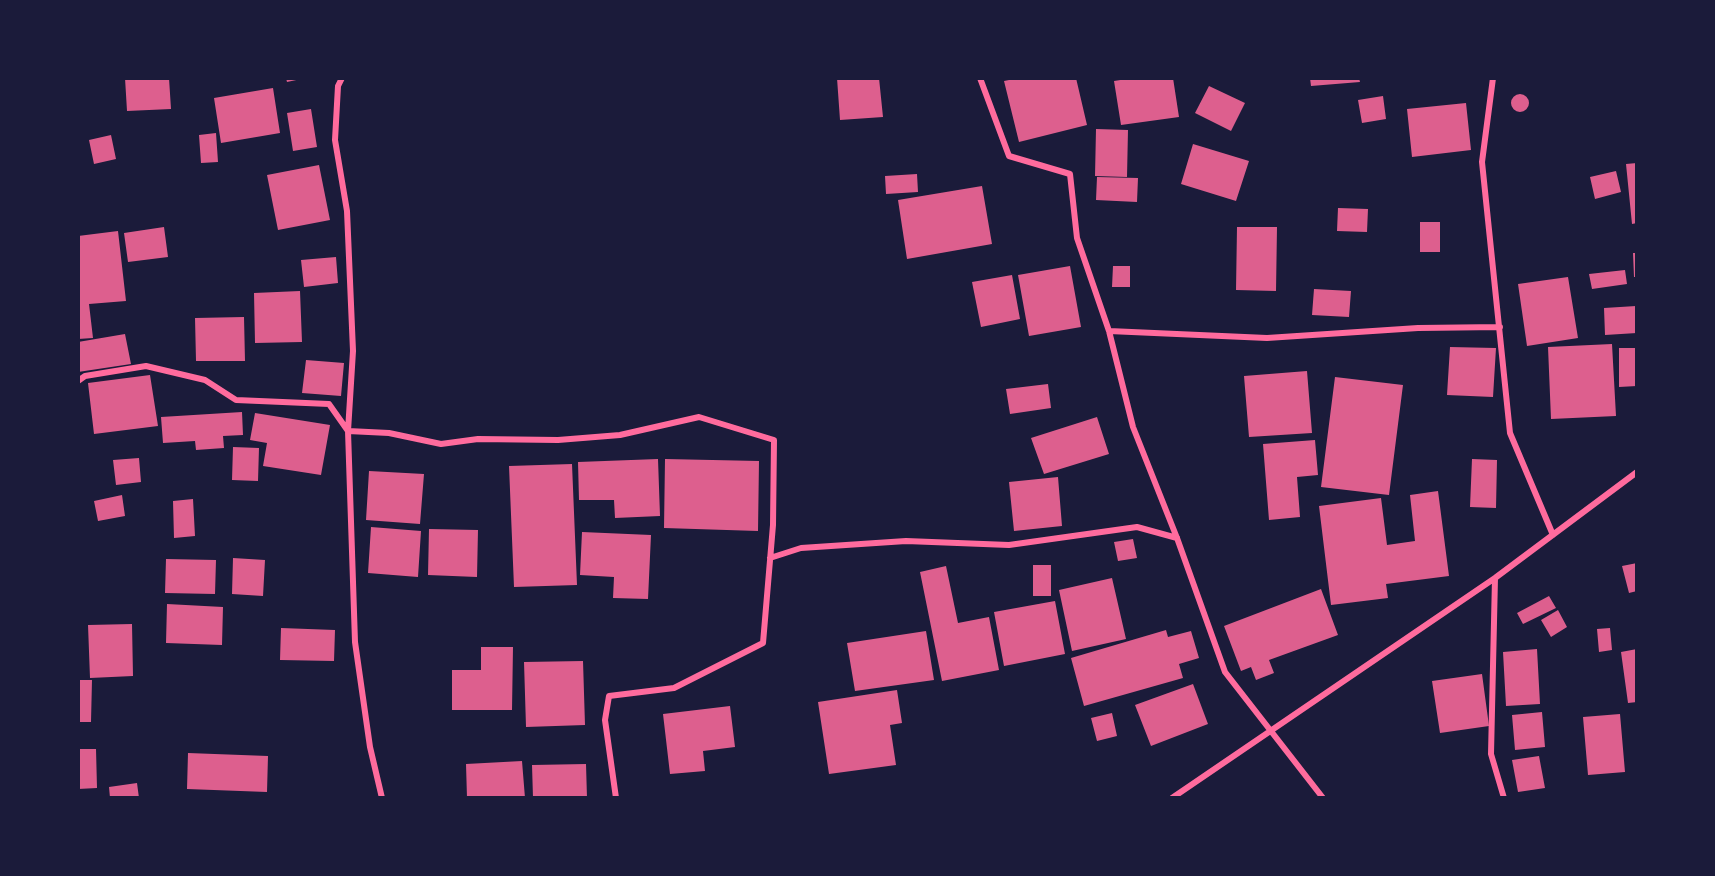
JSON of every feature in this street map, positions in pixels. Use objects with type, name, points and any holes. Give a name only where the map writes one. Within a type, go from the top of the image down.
[{"type":"street","points":[[342,78],[338,86],[335,140],[347,211],[353,339],[348,431],[355,642],[370,747],[382,798]]},
{"type":"street","points":[[980,78],[1009,156],[1070,174],[1077,238],[1109,331],[1133,427],[1177,538],[1225,672],[1323,798]]},
{"type":"street","points":[[1493,78],[1482,162],[1510,433],[1553,535]]},
{"type":"street","points":[[1109,331],[1267,338],[1418,328],[1500,327]]},
{"type":"street","points":[[78,381],[85,376],[146,366],[205,380],[236,400],[329,404],[348,431]]},
{"type":"street","points":[[348,431],[390,433],[441,444],[478,439],[558,440],[620,435],[699,417],[774,440],[773,525],[763,643],[674,688],[609,696],[605,720],[616,798]]},
{"type":"street","points":[[1172,798],[1495,578],[1636,473]]},
{"type":"street","points":[[770,558],[801,548],[906,541],[1009,545],[1137,527],[1177,538]]},
{"type":"street","points":[[1495,578],[1491,754],[1504,798]]},
{"type":"building","points":[[125,78],[169,78],[171,109],[127,111]]},
{"type":"building","points":[[286,78],[301,78],[301,79],[287,82]]},
{"type":"building","points":[[837,78],[879,78],[883,117],[840,120]]},
{"type":"building","points":[[1019,78],[1076,78],[1087,125],[1019,142],[1004,81]]},
{"type":"building","points":[[1133,78],[1173,78],[1179,117],[1121,125],[1114,81]]},
{"type":"building","points":[[1310,78],[1359,78],[1360,82],[1311,86]]},
{"type":"building","points":[[1209,86],[1245,103],[1231,131],[1195,113]]},
{"type":"building","points":[[273,88],[280,133],[221,143],[214,98]]},
{"type":"building","points":[[1520,94],[1526,97],[1529,103],[1526,109],[1520,112],[1514,109],[1511,103],[1514,97]]},
{"type":"building","points":[[1383,96],[1386,119],[1362,123],[1358,100]]},
{"type":"building","points":[[1466,103],[1471,150],[1412,157],[1407,109]]},
{"type":"building","points":[[311,109],[317,147],[293,151],[287,113]]},
{"type":"building","points":[[1096,129],[1128,130],[1127,177],[1095,176]]},
{"type":"building","points":[[216,133],[218,162],[201,163],[199,135]]},
{"type":"building","points":[[111,135],[116,159],[94,164],[89,140]]},
{"type":"building","points":[[1193,144],[1249,161],[1236,201],[1181,184]]},
{"type":"building","points":[[1637,163],[1637,223],[1632,224],[1626,164]]},
{"type":"building","points":[[319,165],[330,220],[278,230],[267,175]]},
{"type":"building","points":[[1616,171],[1621,192],[1595,199],[1590,177]]},
{"type":"building","points":[[917,174],[918,192],[886,194],[885,176]]},
{"type":"building","points":[[1097,177],[1138,178],[1137,202],[1096,200]]},
{"type":"building","points":[[982,186],[992,244],[907,259],[898,200]]},
{"type":"building","points":[[1338,208],[1368,209],[1367,232],[1337,231]]},
{"type":"building","points":[[1420,222],[1440,222],[1440,252],[1420,252]]},
{"type":"building","points":[[164,227],[168,257],[128,262],[124,233]]},
{"type":"building","points":[[1237,227],[1277,227],[1276,291],[1236,290]]},
{"type":"building","points":[[118,231],[126,301],[89,304],[93,338],[78,339],[78,236]]},
{"type":"building","points":[[1633,253],[1637,253],[1637,277],[1634,277]]},
{"type":"building","points":[[336,257],[338,283],[304,287],[301,260]]},
{"type":"building","points":[[1070,266],[1081,327],[1029,336],[1018,275]]},
{"type":"building","points":[[1113,266],[1130,266],[1130,287],[1112,287]]},
{"type":"building","points":[[1625,270],[1627,284],[1592,289],[1589,274]]},
{"type":"building","points":[[1012,275],[1020,319],[981,327],[972,282]]},
{"type":"building","points":[[1568,277],[1578,338],[1527,346],[1518,284]]},
{"type":"building","points":[[1314,289],[1351,291],[1349,317],[1312,315]]},
{"type":"building","points":[[300,291],[302,342],[255,343],[254,293]]},
{"type":"building","points":[[1636,306],[1637,333],[1605,335],[1604,308]]},
{"type":"building","points":[[244,317],[245,361],[196,361],[195,318]]},
{"type":"building","points":[[125,334],[131,364],[78,372],[78,342]]},
{"type":"building","points":[[1612,344],[1616,416],[1551,419],[1548,347]]},
{"type":"building","points":[[1450,347],[1496,348],[1493,397],[1447,395]]},
{"type":"building","points":[[1619,348],[1637,348],[1637,386],[1619,387]]},
{"type":"building","points":[[306,360],[344,363],[341,396],[302,393]]},
{"type":"building","points":[[1307,371],[1312,433],[1249,437],[1244,376]]},
{"type":"building","points":[[150,375],[158,426],[94,434],[88,383]]},
{"type":"building","points":[[1335,377],[1403,385],[1389,495],[1321,487]]},
{"type":"building","points":[[1048,384],[1051,408],[1010,414],[1006,389]]},
{"type":"building","points":[[242,412],[243,435],[223,436],[224,448],[196,450],[195,441],[163,443],[161,417]]},
{"type":"building","points":[[255,413],[330,425],[321,475],[263,466],[267,443],[250,440]]},
{"type":"building","points":[[1097,417],[1109,454],[1044,474],[1031,438]]},
{"type":"building","points":[[1315,440],[1318,475],[1297,477],[1300,517],[1269,520],[1263,444]]},
{"type":"building","points":[[233,447],[259,448],[258,481],[232,480]]},
{"type":"building","points":[[139,458],[141,482],[116,485],[113,460]]},
{"type":"building","points":[[658,459],[660,516],[615,518],[614,500],[579,500],[578,462]]},
{"type":"building","points":[[665,459],[759,461],[758,531],[664,528]]},
{"type":"building","points":[[1472,459],[1497,460],[1496,508],[1470,507]]},
{"type":"building","points":[[572,464],[577,585],[514,587],[509,466]]},
{"type":"building","points":[[369,471],[424,474],[420,524],[366,520]]},
{"type":"building","points":[[1058,477],[1062,526],[1014,531],[1009,482]]},
{"type":"building","points":[[1438,491],[1449,576],[1386,584],[1388,598],[1331,605],[1319,506],[1381,498],[1387,545],[1415,541],[1410,495]]},
{"type":"building","points":[[122,495],[125,516],[98,521],[94,501]]},
{"type":"building","points":[[193,499],[195,536],[174,538],[173,501]]},
{"type":"building","points":[[371,527],[421,531],[418,577],[368,573]]},
{"type":"building","points":[[429,529],[478,530],[477,577],[428,575]]},
{"type":"building","points":[[582,532],[651,535],[648,599],[613,598],[614,577],[580,575]]},
{"type":"building","points":[[1133,539],[1137,558],[1118,561],[1114,542]]},
{"type":"building","points":[[233,558],[265,560],[263,596],[232,594]]},
{"type":"building","points":[[166,559],[216,560],[215,594],[165,593]]},
{"type":"building","points":[[1637,563],[1637,591],[1629,593],[1622,566]]},
{"type":"building","points":[[1033,565],[1051,565],[1051,596],[1033,596]]},
{"type":"building","points":[[946,566],[958,623],[989,617],[999,670],[942,681],[920,572]]},
{"type":"building","points":[[1112,578],[1126,639],[1072,651],[1059,590]]},
{"type":"building","points":[[1321,589],[1338,635],[1269,660],[1274,673],[1256,680],[1251,667],[1241,671],[1224,626]]},
{"type":"building","points":[[1549,596],[1556,608],[1523,624],[1517,613]]},
{"type":"building","points":[[1055,601],[1065,654],[1004,666],[994,612]]},
{"type":"building","points":[[167,604],[223,607],[222,645],[166,643]]},
{"type":"building","points":[[1558,610],[1567,627],[1551,637],[1541,620]]},
{"type":"building","points":[[132,624],[133,676],[90,678],[88,625]]},
{"type":"building","points":[[281,628],[335,630],[334,661],[280,660]]},
{"type":"building","points":[[1610,628],[1612,650],[1599,652],[1597,629]]},
{"type":"building","points":[[1166,630],[1168,637],[1191,631],[1199,658],[1179,664],[1183,678],[1084,706],[1071,658]]},
{"type":"building","points":[[926,631],[934,680],[855,691],[847,643]]},
{"type":"building","points":[[481,647],[513,647],[512,710],[452,710],[452,670],[481,670]]},
{"type":"building","points":[[1537,649],[1540,704],[1506,706],[1503,652]]},
{"type":"building","points":[[1637,649],[1637,702],[1628,703],[1621,652]]},
{"type":"building","points":[[583,661],[585,725],[526,727],[524,662]]},
{"type":"building","points":[[1482,674],[1489,726],[1440,733],[1432,681]]},
{"type":"building","points":[[78,680],[92,680],[91,722],[78,722]]},
{"type":"building","points":[[1193,684],[1208,724],[1151,746],[1135,705]]},
{"type":"building","points":[[897,690],[902,723],[890,725],[896,765],[829,774],[818,702]]},
{"type":"building","points":[[730,706],[735,747],[703,751],[705,771],[670,774],[663,714]]},
{"type":"building","points":[[1542,712],[1545,747],[1515,750],[1512,715]]},
{"type":"building","points":[[1112,713],[1117,736],[1097,741],[1091,718]]},
{"type":"building","points":[[1620,714],[1625,772],[1588,775],[1583,717]]},
{"type":"building","points":[[78,749],[96,749],[97,788],[78,789]]},
{"type":"building","points":[[188,753],[268,756],[267,792],[187,789]]},
{"type":"building","points":[[1539,756],[1545,788],[1518,792],[1512,760]]},
{"type":"building","points":[[522,761],[525,798],[467,798],[466,764]]},
{"type":"building","points":[[586,764],[587,798],[533,798],[532,765]]},
{"type":"building","points":[[137,783],[139,798],[110,798],[109,787]]}]
